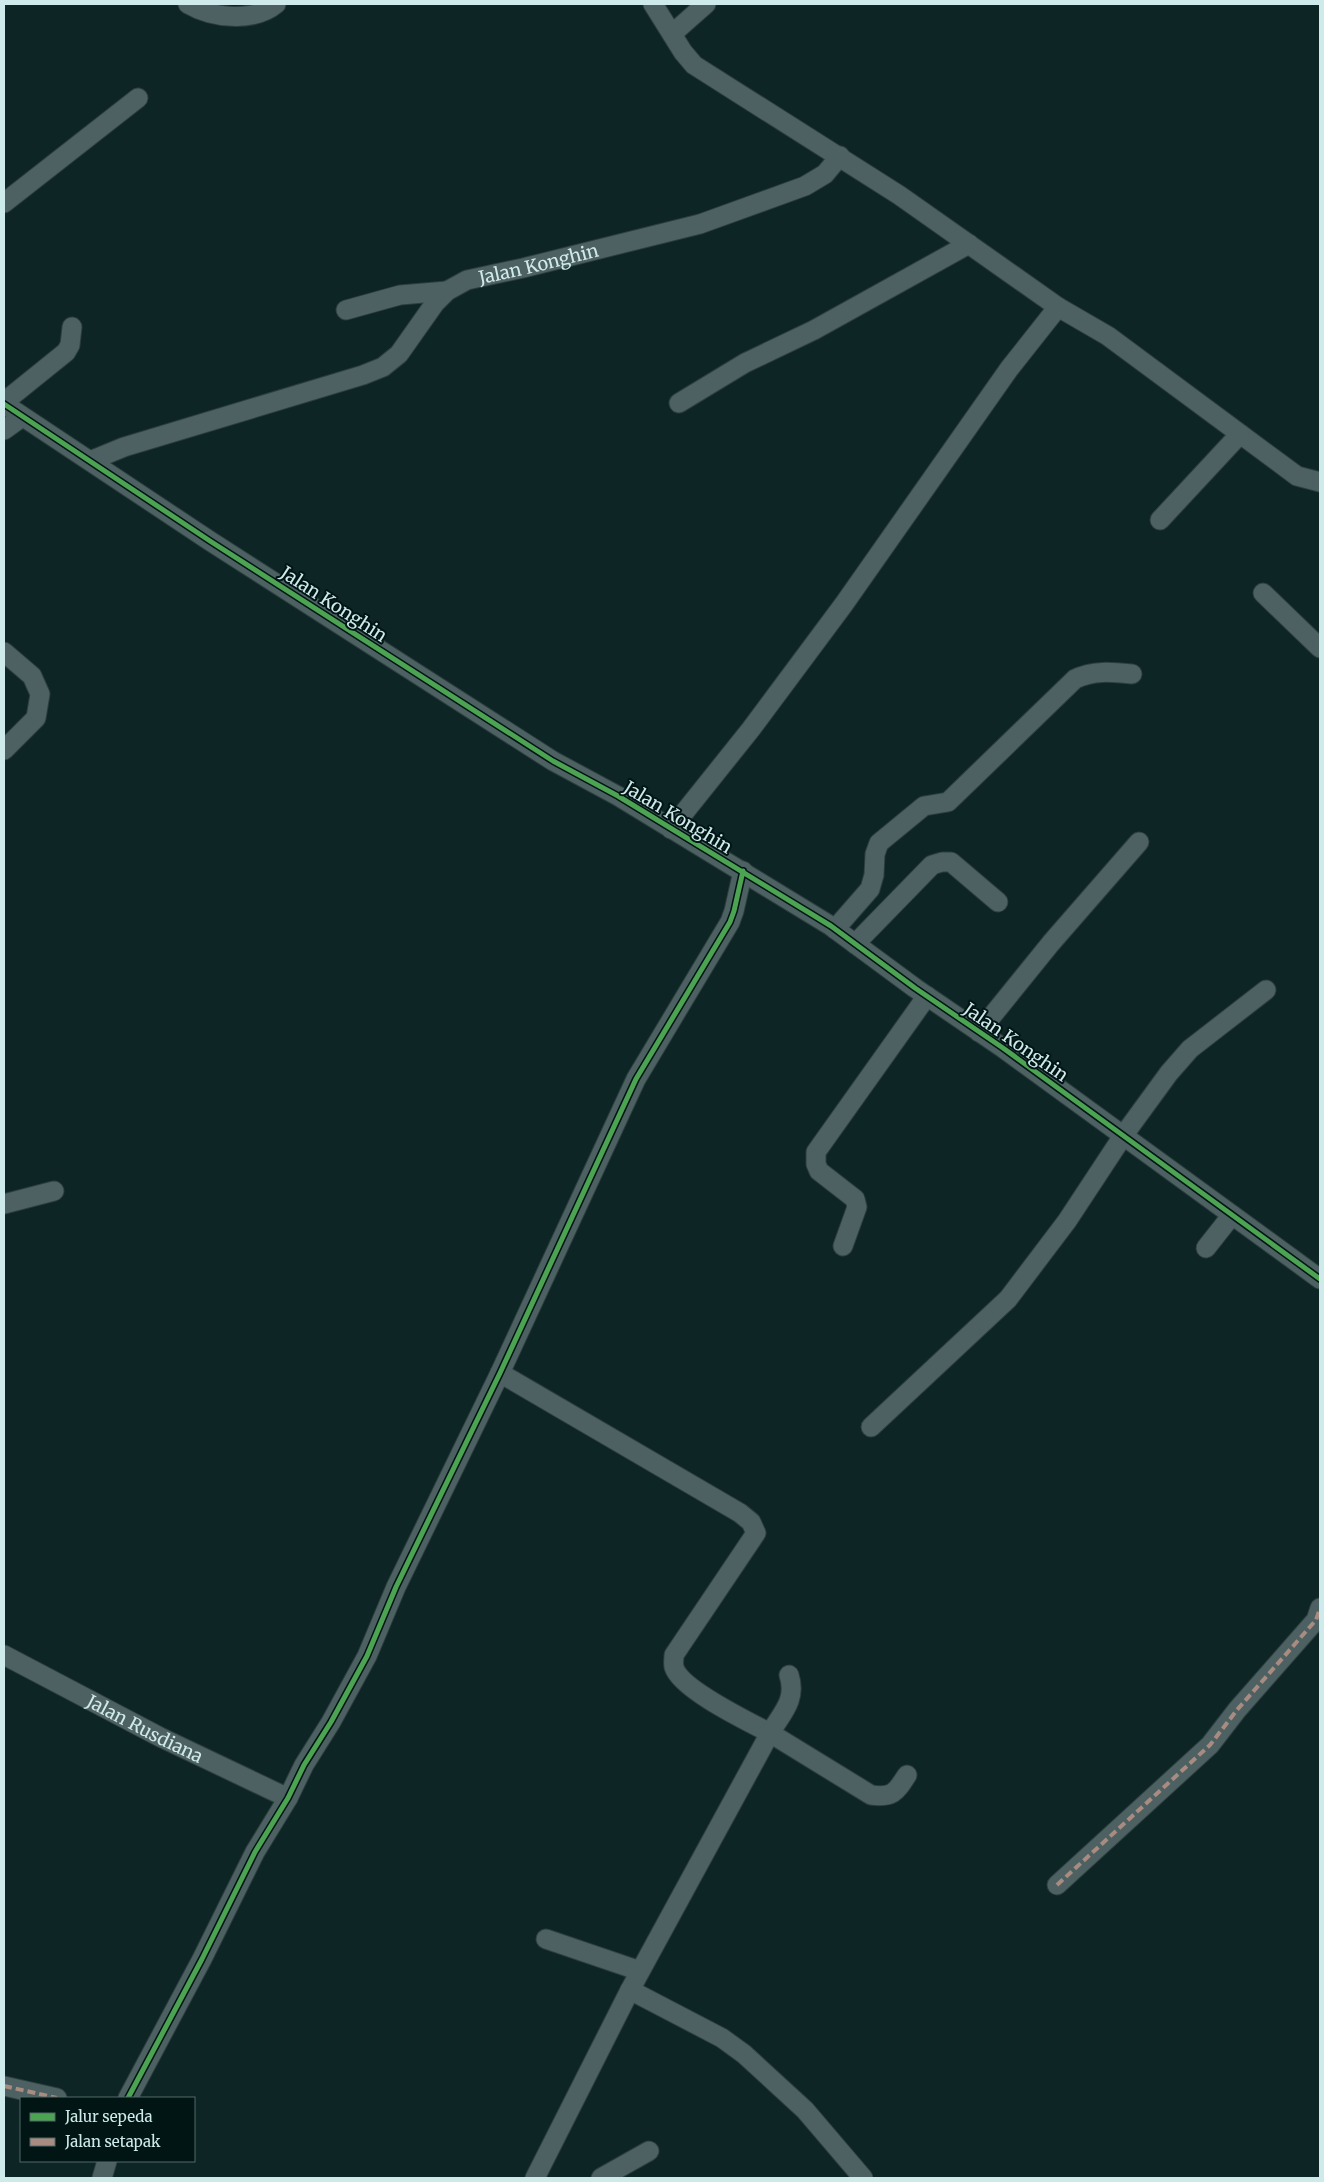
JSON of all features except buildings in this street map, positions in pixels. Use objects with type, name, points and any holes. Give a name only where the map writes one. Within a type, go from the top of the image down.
[{"type":"street","points":[[188,4],[201,11],[223,16],[266,11],[276,4]]},
{"type":"street","points":[[653,4],[683,52],[694,65],[840,156],[1058,307],[1108,336],[1297,476],[1320,482]]},
{"type":"street","points":[[672,34],[706,4]]},
{"type":"street","points":[[4,203],[138,98]]},
{"type":"street","name":"Jalan Konghin","points":[[90,461],[124,447],[363,375],[383,367],[399,354],[435,303],[447,291],[467,280],[700,224],[805,186],[825,174],[840,156]]},
{"type":"street","points":[[679,403],[745,363],[814,330],[969,244]]},
{"type":"street","points":[[346,310],[400,295],[447,291]]},
{"type":"street","points":[[671,829],[751,729],[844,604],[1009,369],[1058,307]]},
{"type":"street","points":[[4,403],[66,352],[70,345],[72,327]]},
{"type":"street","name":"Jalan Konghin","points":[[4,403],[22,417],[210,541],[553,761],[618,796],[835,929],[1320,1279]]},
{"type":"street","points":[[4,430],[22,417]]},
{"type":"street","points":[[1160,520],[1240,434]]},
{"type":"street","points":[[1262,592],[1320,648]]},
{"type":"street","points":[[4,652],[32,676],[40,694],[36,718],[4,750]]},
{"type":"street","points":[[835,929],[870,889],[874,876],[875,854],[879,843],[924,806],[948,802],[1074,679],[1101,672],[1132,674]]},
{"type":"street","points":[[979,1032],[1139,842]]},
{"type":"street","points":[[855,944],[932,865],[942,862],[951,862],[998,902]]},
{"type":"street","points":[[129,2097],[202,1959],[255,1852],[288,1798],[304,1764],[331,1722],[367,1656],[396,1586],[500,1373],[636,1079],[730,922],[742,871]]},
{"type":"street","points":[[871,1427],[1008,1299],[1067,1221],[1123,1136],[1169,1073],[1190,1049],[1266,990]]},
{"type":"street","points":[[843,1246],[857,1207],[855,1199],[819,1170],[816,1164],[816,1152],[927,996]]},
{"type":"street","points":[[4,1204],[54,1191]]},
{"type":"street","points":[[1206,1248],[1232,1215]]},
{"type":"street","points":[[500,1373],[740,1513],[751,1522],[756,1533],[674,1655],[674,1668],[683,1680],[696,1692],[871,1795],[885,1797],[897,1791],[907,1775]]},
{"type":"street","points":[[1057,1885],[1210,1745],[1237,1710],[1319,1616]]},
{"type":"street","name":"Jalan Rusdiana","points":[[4,1655],[160,1737],[288,1798]]},
{"type":"street","points":[[535,2178],[640,1971],[790,1699],[793,1688],[789,1675]]},
{"type":"street","points":[[546,1939],[640,1971]]},
{"type":"street","points":[[630,1990],[722,2038],[744,2054],[805,2110],[863,2178]]},
{"type":"street","points":[[4,2086],[53,2097]]},
{"type":"street","points":[[601,2178],[649,2151]]},
{"type":"street","points":[[102,2178],[107,2162]]},
{"type":"marked path","points":[[1057,1885],[1210,1745],[1237,1710],[1316,1620],[1320,1608]]},
{"type":"marked path","points":[[4,2086],[53,2097]]},
{"type":"cycle path","points":[[4,404],[210,541],[553,761],[618,796],[831,926],[915,988],[1003,1048],[1320,1279]]},
{"type":"cycle path","points":[[129,2097],[202,1959],[255,1852],[288,1798],[304,1765],[331,1722],[367,1656],[396,1587],[500,1373],[636,1079],[730,922],[743,871]]}]
